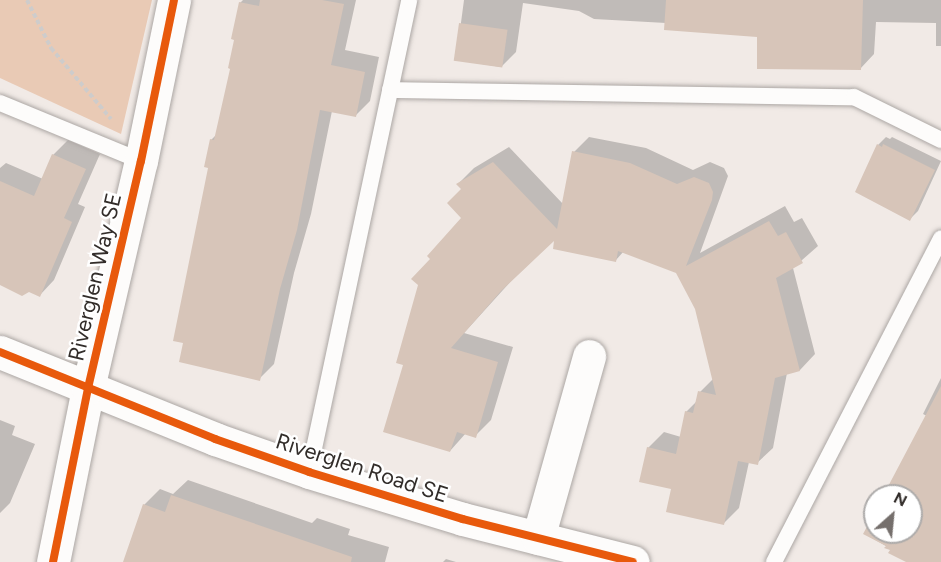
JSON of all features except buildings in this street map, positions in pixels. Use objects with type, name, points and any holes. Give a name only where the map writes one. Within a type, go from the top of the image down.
[{"type":"street","name":"Riverglen Way SE","points":[[53,562],[88,388],[141,161],[174,0]]},
{"type":"street","name":"Riverglen Road SE","points":[[0,352],[215,439],[309,472],[463,519],[633,562]]},
{"type":"street","points":[[538,538],[589,356]]},
{"type":"lane","points":[[309,472],[409,0]]},
{"type":"lane","points":[[390,90],[854,97],[941,140]]},
{"type":"lane","points":[[0,103],[141,161]]},
{"type":"lane","points":[[774,562],[941,239]]},
{"type":"path","points":[[27,0],[51,48],[110,117],[141,161]]},
{"type":"shaded area","points":[[0,0],[152,0],[121,134],[0,78]]},
{"type":"cycle path","points":[[53,562],[88,388],[141,161],[174,0]]},
{"type":"cycle path","points":[[0,352],[215,439],[309,472],[463,519],[633,562]]}]
